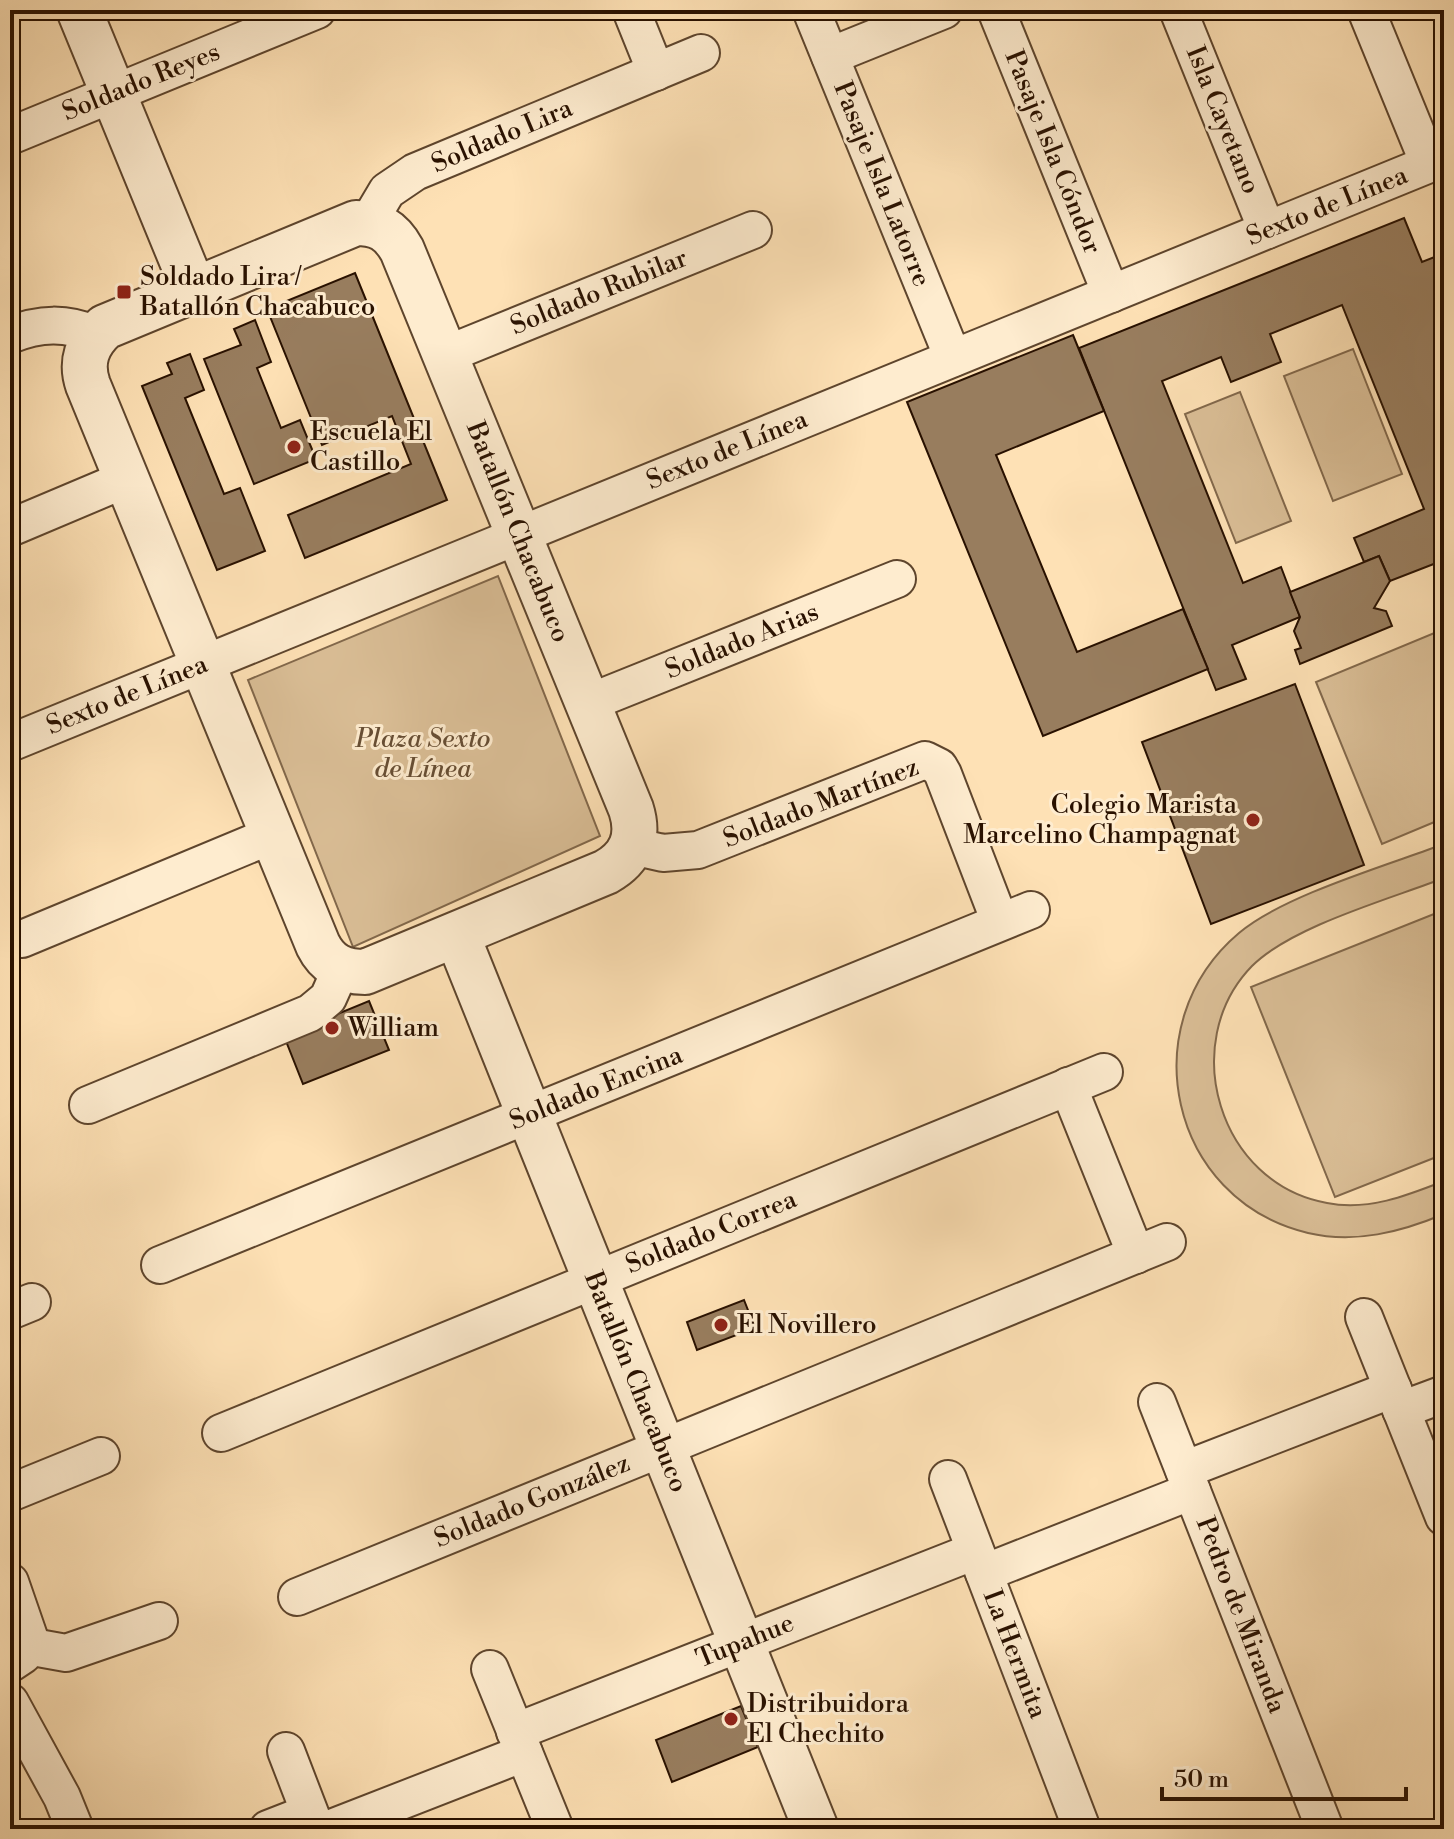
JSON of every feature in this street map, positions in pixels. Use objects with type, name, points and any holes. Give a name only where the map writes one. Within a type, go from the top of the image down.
[{"type":"street","points":[[79,10],[194,290]]},
{"type":"street","name":"Soldado Reyes","points":[[10,136],[317,10]]},
{"type":"street","points":[[631,10],[656,72]]},
{"type":"street","name":"Pasaje Isla Latorre","points":[[811,10],[953,358]]},
{"type":"street","points":[[830,56],[944,10]]},
{"type":"street","name":"Pasaje Isla Cóndor","points":[[996,10],[1111,294]]},
{"type":"street","name":"Isla Cayetano","points":[[1178,10],[1267,230]]},
{"type":"street","points":[[1366,10],[1437,161]]},
{"type":"street","name":"Soldado Lira","points":[[368,223],[387,191],[415,172],[701,53]]},
{"type":"street","name":"Sexto de Línea","points":[[10,743],[1437,161]]},
{"type":"street","points":[[368,223],[344,227],[105,327],[96,335],[86,353],[84,375],[318,945],[323,955],[341,969],[365,972],[606,872],[626,857],[632,846]]},
{"type":"street","name":"Batallón Chacabuco","points":[[368,223],[389,231],[402,250],[635,821],[632,846]]},
{"type":"street","name":"Soldado Rubilar","points":[[445,355],[753,230]]},
{"type":"street","points":[[10,335],[51,324],[81,328],[96,335]]},
{"type":"street","points":[[10,528],[126,479]]},
{"type":"street","name":"Soldado Arias","points":[[588,703],[897,579]]},
{"type":"street","name":"Soldado Martínez","points":[[632,846],[663,853],[698,850],[925,760],[939,767],[1016,916]]},
{"type":"street","points":[[22,939],[272,835]]},
{"type":"street","name":"Soldado Encina","points":[[160,1265],[1016,916]]},
{"type":"street","name":"Batallón Chacabuco","points":[[457,935],[816,1829]]},
{"type":"street","points":[[88,1105],[310,1013],[328,998],[341,969]]},
{"type":"street","name":"Soldado Correa","points":[[221,1433],[1104,1072]]},
{"type":"street","name":"Soldado González","points":[[297,1597],[1152,1248],[1068,1086]]},
{"type":"street","points":[[1364,1317],[1444,1517]]},
{"type":"street","name":"Tupahue","points":[[268,1829],[318,1824],[520,1742],[741,1643],[980,1562],[1397,1399],[1444,1394]]},
{"type":"street","name":"Pedro de Miranda","points":[[1157,1402],[1325,1829]]},
{"type":"street","points":[[10,1493],[101,1456]]},
{"type":"street","name":"La Hermita","points":[[948,1479],[1082,1829]]},
{"type":"street","points":[[10,1582],[29,1629],[19,1655],[66,1653],[159,1621]]},
{"type":"street","points":[[490,1669],[555,1829]]},
{"type":"street","points":[[10,1702],[62,1797],[75,1829]]},
{"type":"street","points":[[286,1751],[318,1824]]},
{"type":"green space","points":[[1353,349],[1402,474],[1333,501],[1284,376]]},
{"type":"green space","points":[[1240,392],[1291,521],[1236,543],[1185,414]]},
{"type":"green space","name":"Plaza Sexto de Línea","points":[[498,576],[600,836],[353,947],[248,680]]},
{"type":"green space","points":[[1444,629],[1444,818],[1382,844],[1316,682]]},
{"type":"green space","points":[[1444,844],[1444,878],[1316,926],[1291,938],[1252,966],[1229,998],[1217,1033],[1214,1070],[1221,1106],[1236,1140],[1259,1169],[1290,1191],[1327,1203],[1357,1205],[1401,1197],[1444,1181],[1444,1214],[1394,1231],[1343,1237],[1308,1233],[1261,1214],[1223,1185],[1197,1148],[1181,1105],[1177,1059],[1185,1014],[1205,971],[1239,933],[1281,906],[1337,882]]},
{"type":"green space","points":[[1444,910],[1444,1154],[1335,1197],[1251,987]]},
{"type":"building","points":[[1404,218],[1422,262],[1437,256],[1444,274],[1444,560],[1390,581],[1379,556],[1364,562],[1354,538],[1424,509],[1342,305],[1270,334],[1281,362],[1231,382],[1221,357],[1162,381],[1243,583],[1281,567],[1300,617],[1232,645],[1246,679],[1216,690],[1079,348]]},
{"type":"building","points":[[355,273],[447,500],[305,558],[288,515],[411,464],[392,416],[322,445],[267,309]]},
{"type":"building","points":[[255,320],[271,362],[257,368],[281,428],[300,420],[316,459],[254,484],[204,359],[241,345],[234,329]]},
{"type":"building","points":[[1073,335],[1104,411],[996,455],[1077,652],[1183,609],[1208,669],[1043,736],[907,402]]},
{"type":"building","points":[[190,354],[204,390],[185,398],[224,494],[240,488],[265,551],[217,570],[142,386],[172,374],[167,363]]},
{"type":"building","points":[[1379,556],[1390,581],[1374,608],[1386,611],[1392,626],[1300,664],[1295,650],[1301,648],[1294,631],[1300,617],[1290,592]]},
{"type":"building","points":[[1295,684],[1364,865],[1211,924],[1142,742]]},
{"type":"building","points":[[369,1001],[389,1050],[303,1084],[284,1036]]},
{"type":"building","name":"El Novillero","points":[[744,1300],[755,1328],[697,1350],[687,1322]]},
{"type":"building","points":[[741,1706],[758,1747],[672,1782],[656,1740]]},
{"type":"place","name":"Soldado Lira / Batallón Chacabuco","points":[[124,292]]},
{"type":"place","name":"Escuela El Castillo","points":[[294,447]]},
{"type":"place","name":"Colegio Marista Marcelino Champagnat","points":[[1253,820]]},
{"type":"place","name":"William","points":[[332,1028]]},
{"type":"place","name":"El Novillero","points":[[721,1325]]},
{"type":"place","name":"Distribuidora El Chechito","points":[[731,1719]]}]
